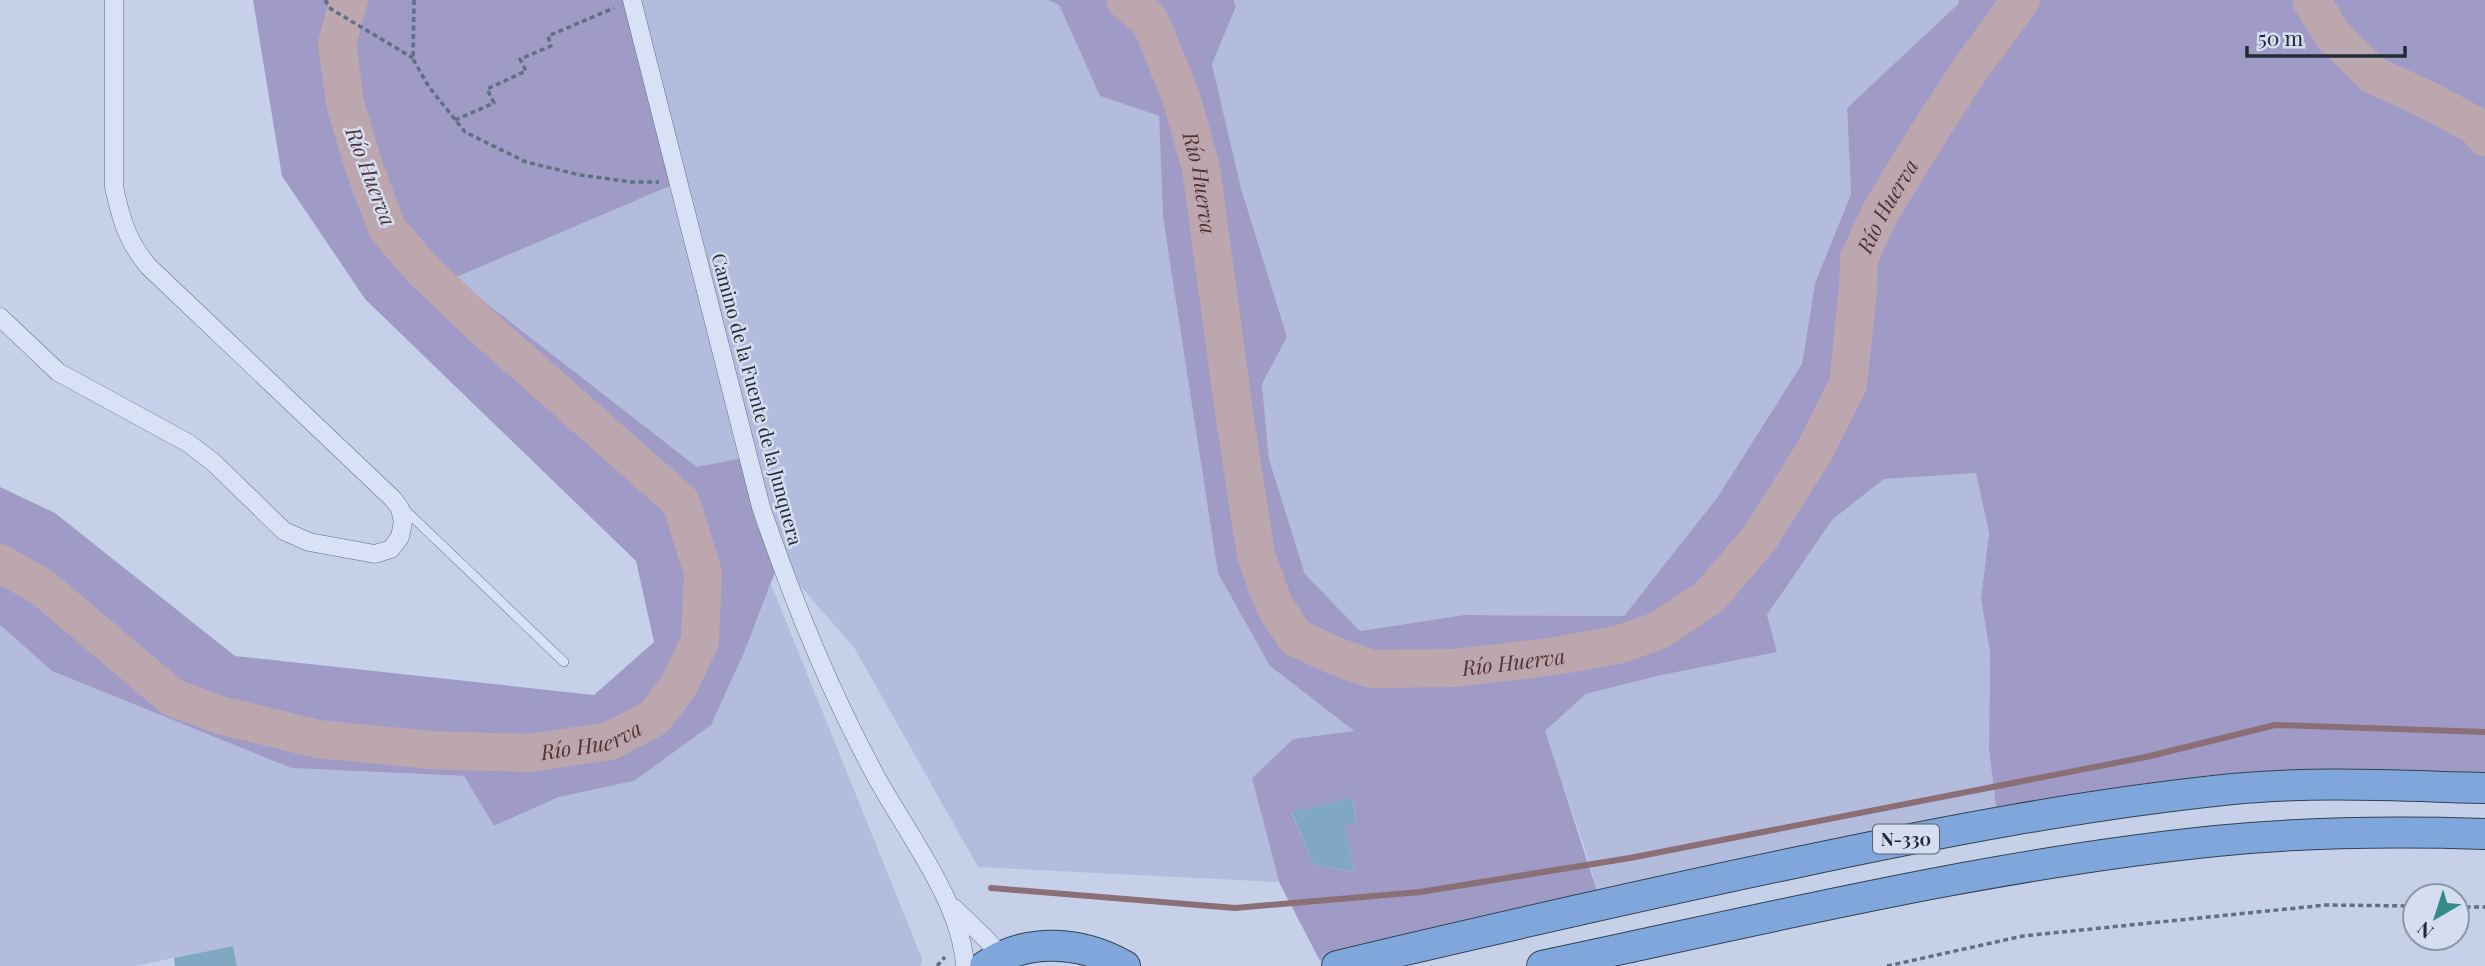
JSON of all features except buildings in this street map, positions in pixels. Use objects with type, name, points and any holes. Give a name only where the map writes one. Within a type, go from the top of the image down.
[{"type":"highway","name":"N-330","points":[[1337,966],[1794,863],[1959,828],[2080,808],[2235,789],[2355,785],[2485,788]]},
{"type":"highway","name":"N-330","points":[[1542,966],[2008,869],[2217,841],[2381,831],[2485,834]]},
{"type":"highway","points":[[993,961],[1021,950],[1057,945],[1077,947],[1125,966]]},
{"type":"street","points":[[0,317],[58,372],[197,449],[214,462],[284,531],[309,542],[375,554],[391,549],[400,537],[403,522],[400,508],[393,499],[158,276],[134,249],[126,232],[114,187],[114,0]]},
{"type":"street","name":"Camino de la Fuente de la Junquera","points":[[632,0],[761,508],[779,562],[822,667],[852,730],[894,810],[949,903],[962,941],[965,966]]},
{"type":"street","name":"Camino de la Fuente de la Junquera","points":[[949,903],[987,940],[993,961]]},
{"type":"lane","points":[[393,499],[564,662]]},
{"type":"path","points":[[325,0],[331,9],[413,58]]},
{"type":"path","points":[[414,0],[413,58],[429,87],[464,132],[526,162],[580,175],[632,182],[679,181]]},
{"type":"path","points":[[455,120],[494,103],[487,89],[526,71],[520,59],[551,46],[548,36],[632,0]]},
{"type":"path","points":[[1887,966],[2023,936],[2326,905],[2401,906]]},
{"type":"shaded area","points":[[253,0],[632,0],[679,182],[454,278],[697,467],[748,457],[779,562],[746,648],[711,725],[634,781],[559,797],[494,826],[464,776],[291,768],[52,671],[0,625],[0,487],[55,513],[235,656],[594,695],[654,642],[636,561],[365,299],[282,176]]},
{"type":"shaded area","points":[[632,0],[1048,0],[1059,5],[1100,96],[1159,116],[1163,217],[1185,348],[1270,666],[1355,732],[1293,739],[1252,778],[1279,882],[978,867],[855,649],[697,467],[454,278],[678,181]]},
{"type":"shaded area","points":[[1048,0],[1234,0],[1236,7],[1212,64],[1241,188],[1287,337],[1262,384],[1269,459],[1305,574],[1360,631],[1464,615],[1624,616],[1717,498],[1802,364],[1815,283],[1851,194],[1847,108],[1958,4],[1959,0],[2485,0],[2485,779],[1997,813],[1989,751],[1990,653],[1981,599],[1989,533],[1976,473],[1884,479],[1832,520],[1767,615],[1777,652],[1662,675],[1586,694],[1545,731],[1599,897],[1320,961],[1279,882],[1252,778],[1293,739],[1354,731],[1270,666],[1218,573],[1163,217],[1159,116],[1100,96],[1059,5]],"holes":[[[1352,797],[1356,823],[1324,829],[1350,852],[1354,872],[1313,864],[1292,813]]]},
{"type":"shaded area","points":[[1234,0],[1959,0],[1958,4],[1847,108],[1851,194],[1815,283],[1802,364],[1717,499],[1624,616],[1464,615],[1359,631],[1305,574],[1269,459],[1262,384],[1287,337],[1241,188],[1212,64],[1236,8]]},
{"type":"shaded area","points":[[1976,472],[1989,533],[1981,599],[1990,653],[1989,751],[1997,813],[1599,897],[1544,732],[1586,694],[1662,675],[1777,652],[1767,615],[1832,520],[1884,479]]},
{"type":"shaded area","points":[[771,584],[923,961],[920,966],[237,966],[233,946],[135,966],[0,966],[0,625],[52,671],[291,768],[464,776],[494,826],[559,797],[634,781],[746,648]]},
{"type":"waterway","name":"Río Huerva","points":[[0,563],[42,587],[172,697],[220,715],[317,739],[430,750],[529,753],[610,741],[654,718],[679,685],[700,641],[703,573],[681,502],[482,326],[421,268],[387,228],[364,167],[345,103],[337,43],[349,0]]},
{"type":"waterway","name":"Río Huerva","points":[[1125,0],[1150,21],[1181,97],[1201,168],[1256,555],[1274,605],[1295,637],[1372,669],[1455,668],[1556,656],[1617,645],[1658,631],[1709,597],[1759,539],[1814,452],[1848,384],[1859,258],[1881,211],[1971,68],[2021,0]]},
{"type":"waterway","name":"Río Huerva","points":[[2311,0],[2332,34],[2373,75],[2476,126],[2485,137]]},
{"type":"waterway","points":[[991,888],[1235,908],[1420,892],[1630,858],[2146,757],[2275,725],[2485,732]]}]
